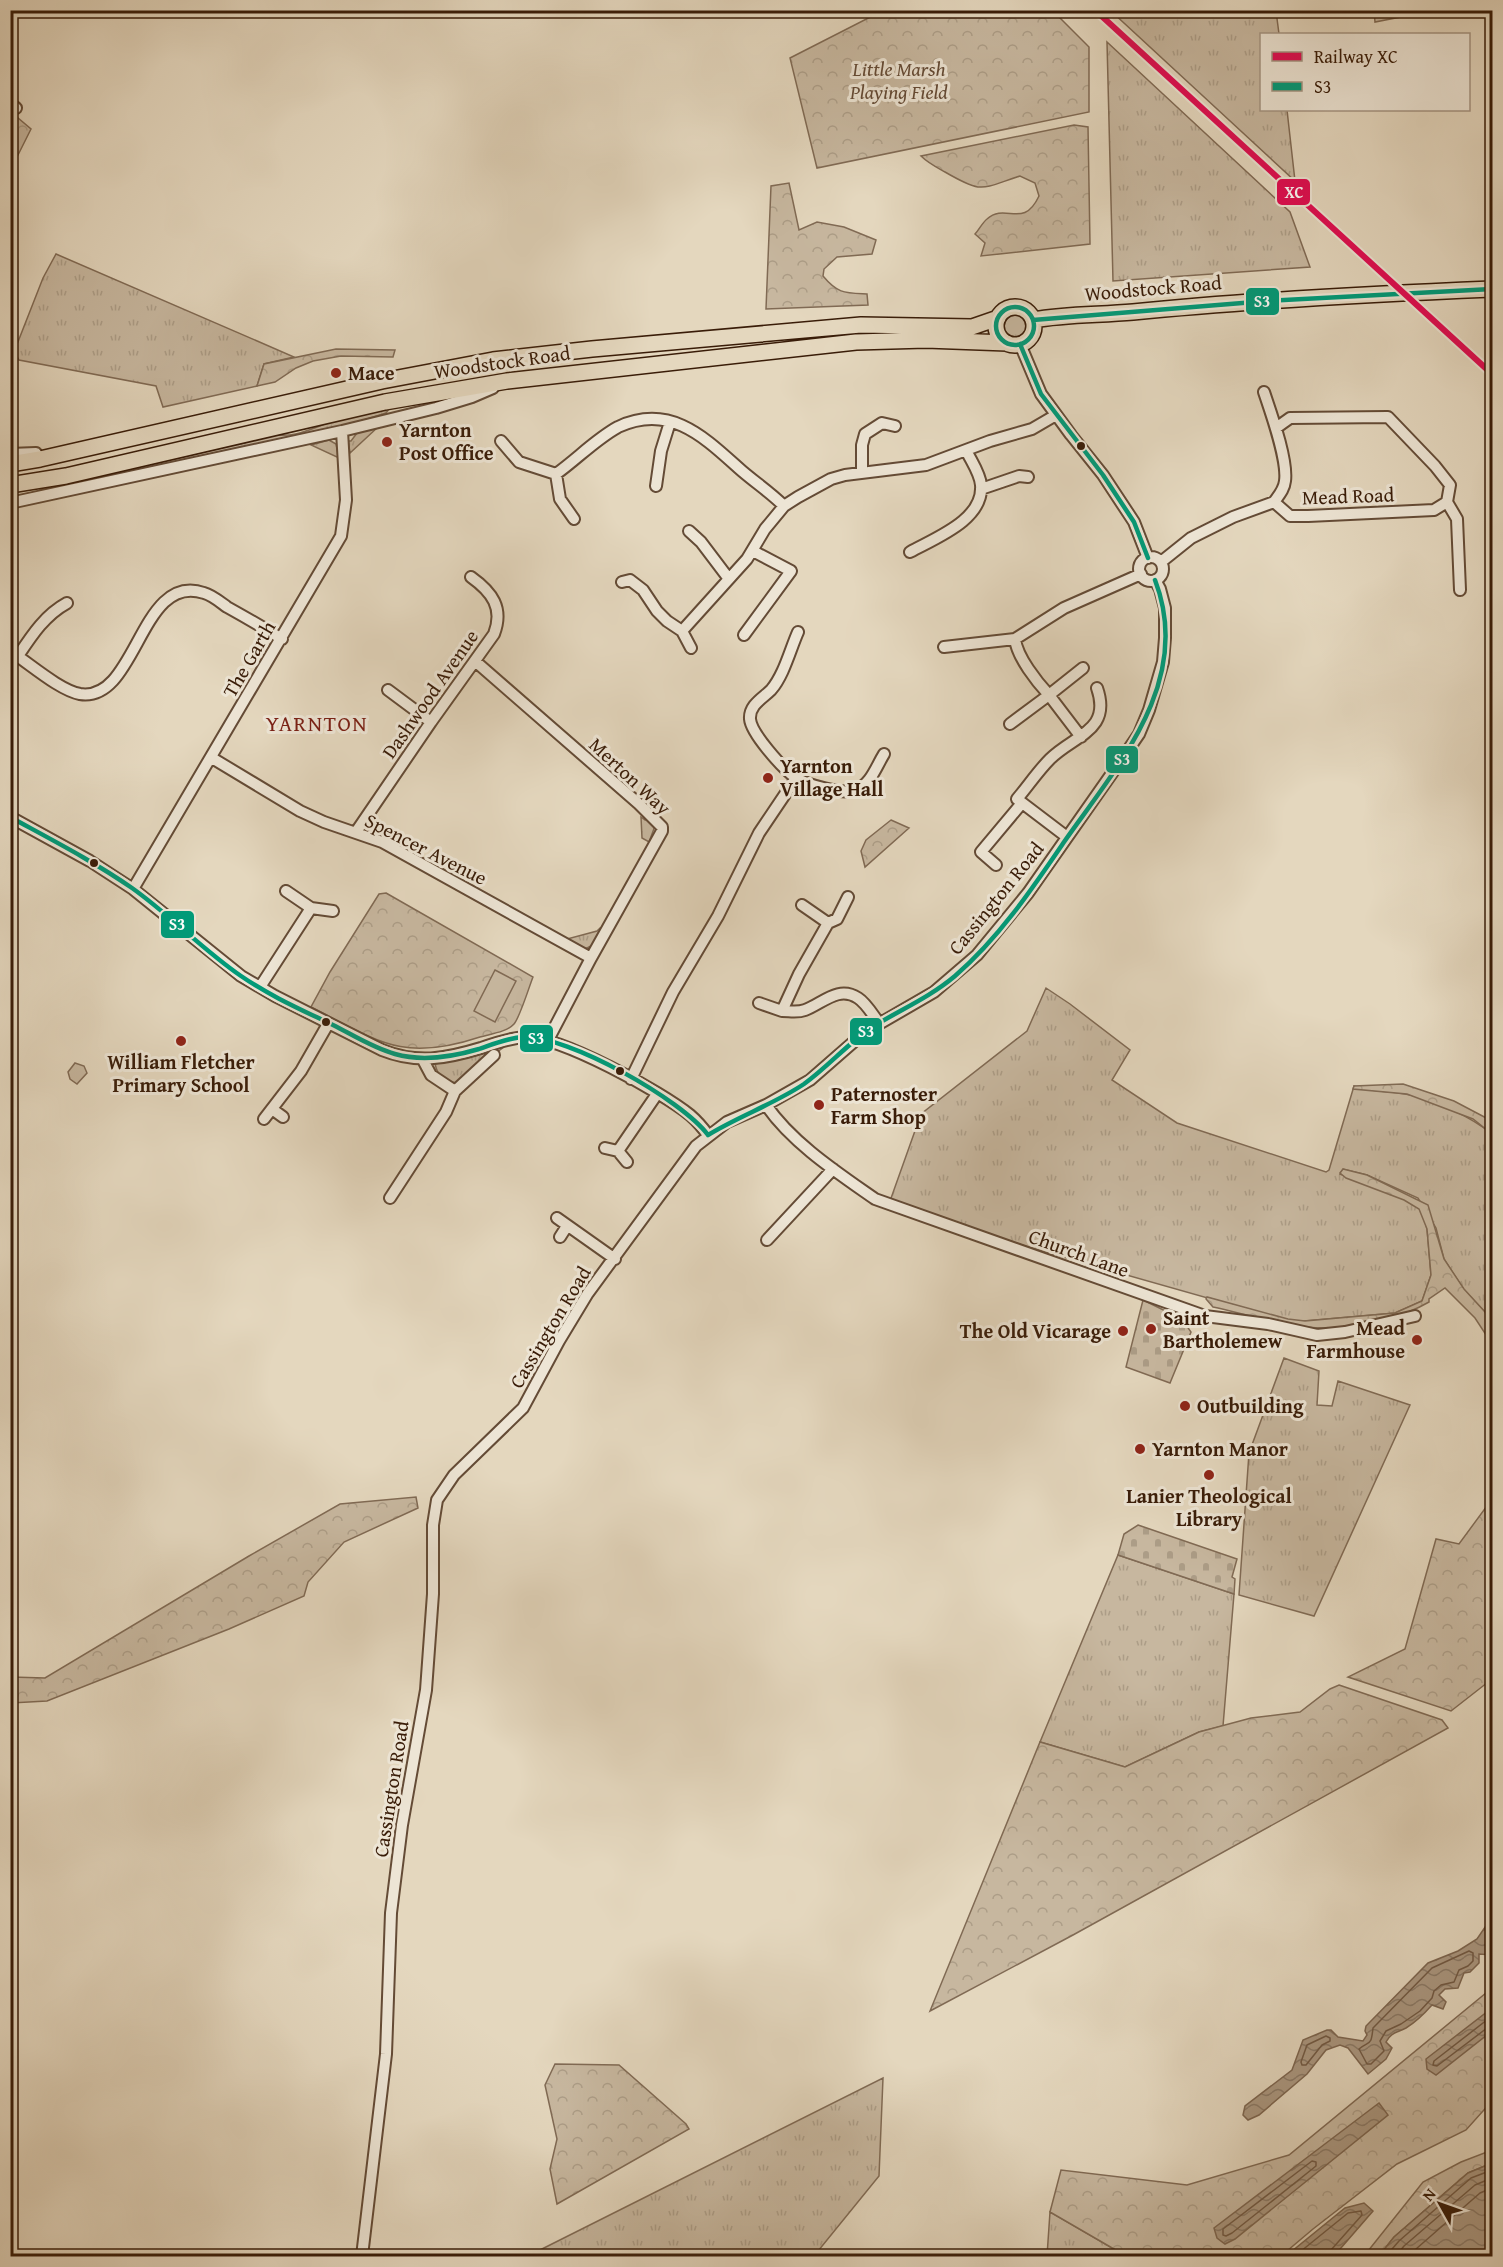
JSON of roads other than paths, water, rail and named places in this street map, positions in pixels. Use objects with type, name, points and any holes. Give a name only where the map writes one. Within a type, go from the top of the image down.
[{"type":"highway","name":"Woodstock Road","points":[[1033,320],[1057,316],[1095,315],[1209,304],[1492,289]]},
{"type":"highway","points":[[1016,307],[1027,312],[1033,320],[1032,333],[1029,338],[1013,343],[999,335],[996,324],[998,318],[1007,309],[1016,307]]},
{"type":"highway","name":"Woodstock Road","points":[[10,464],[387,380],[493,360],[861,325],[972,327],[998,318]]},
{"type":"highway","name":"Woodstock Road","points":[[10,485],[66,476],[395,400],[507,381],[856,342],[927,340],[1013,343]]},
{"type":"street","points":[[1013,343],[1041,394],[1103,475],[1134,522],[1148,558]]},
{"type":"street","points":[[10,503],[342,431],[472,397],[507,381]]},
{"type":"street","points":[[1264,392],[1276,428],[1286,475],[1283,490],[1274,502]]},
{"type":"street","points":[[395,400],[399,416]]},
{"type":"street","points":[[682,631],[753,551],[765,529],[784,506],[831,479],[862,471],[915,467],[1032,429],[1056,415]]},
{"type":"street","points":[[1276,428],[1290,418],[1388,417],[1450,485],[1447,502],[1457,519],[1460,590]]},
{"type":"street","points":[[556,474],[616,428],[641,420],[654,419],[679,423],[701,435],[784,506]]},
{"type":"street","points":[[862,471],[862,440],[865,434],[882,420],[895,426]]},
{"type":"street","points":[[656,486],[661,451],[670,422]]},
{"type":"street","name":"The Garth","points":[[133,890],[341,536],[346,500],[342,431]]},
{"type":"street","points":[[501,441],[519,462],[556,474]]},
{"type":"street","points":[[910,552],[961,523],[976,506],[981,489],[979,475],[966,450]]},
{"type":"street","name":"Woodstock Road","points":[[10,454],[36,453],[40,459]]},
{"type":"street","points":[[556,474],[560,499],[574,519]]},
{"type":"street","points":[[981,489],[1019,476],[1028,477]]},
{"type":"street","points":[[30,482],[34,498]]},
{"type":"street","name":"Mead Road","points":[[1161,562],[1199,534],[1233,517],[1274,502],[1290,516],[1308,516],[1434,510],[1447,502]]},
{"type":"street","points":[[689,531],[701,542],[729,579]]},
{"type":"street","points":[[744,635],[791,571],[753,551]]},
{"type":"street","points":[[1148,558],[1155,558],[1161,562],[1162,574],[1155,580],[1146,579],[1141,574],[1141,565],[1148,558]]},
{"type":"street","points":[[944,647],[1015,639],[1064,608],[1141,574]]},
{"type":"street","name":"Dashwood Avenue","points":[[357,832],[494,634],[498,624],[498,607],[495,599],[484,586],[471,577]]},
{"type":"street","points":[[622,582],[630,580],[643,590],[657,611],[682,631],[691,648]]},
{"type":"street","name":"Cassington Road","points":[[362,2256],[386,2054],[391,1913],[402,1825],[426,1690],[433,1594],[433,1525],[437,1500],[454,1475],[523,1408],[567,1327],[603,1272],[615,1259],[692,1152],[708,1136],[728,1122],[766,1105],[810,1080],[849,1045],[879,1023],[927,997],[967,965],[1028,892],[1139,734],[1149,710],[1163,662],[1165,638],[1165,608],[1155,580]]},
{"type":"street","points":[[67,603],[57,608],[43,621],[14,653],[66,688],[79,694],[97,691],[115,679],[162,603],[176,594],[188,591],[203,592],[282,639]]},
{"type":"street","points":[[798,632],[772,689],[755,704],[750,717],[755,730],[781,765],[796,778],[848,792],[858,789],[868,781],[878,757]]},
{"type":"street","points":[[1015,639],[1016,647],[1039,684],[1081,737]]},
{"type":"street","name":"Merton Way","points":[[476,661],[662,827],[662,831],[591,958],[548,1041]]},
{"type":"street","points":[[1010,724],[1083,668]]},
{"type":"street","points":[[1067,837],[1017,799],[1050,759],[1092,727],[1100,715],[1101,702],[1097,688]]},
{"type":"street","points":[[388,690],[431,722]]},
{"type":"street","name":"Spencer Avenue","points":[[212,758],[300,811],[324,822],[382,842],[591,958]]},
{"type":"street","points":[[631,1078],[673,992],[718,916],[759,833],[796,778]]},
{"type":"street","points":[[996,865],[981,852],[1022,803]]},
{"type":"street","points":[[10,817],[74,852],[133,890],[223,963],[260,987],[328,1024],[395,1055],[423,1060],[463,1053],[524,1037],[548,1041],[631,1078],[692,1116],[708,1136]]},
{"type":"street","points":[[286,891],[311,908],[333,911]]},
{"type":"street","points":[[782,1011],[799,974],[828,923],[837,919],[848,897]]},
{"type":"street","points":[[802,905],[828,923]]},
{"type":"street","points":[[260,987],[311,908]]},
{"type":"street","points":[[759,1003],[782,1011],[796,1012],[806,1010],[838,994],[848,994],[859,998],[879,1023]]},
{"type":"street","points":[[264,1119],[305,1074],[328,1024]]},
{"type":"street","points":[[390,1198],[447,1112],[455,1091],[494,1055]]},
{"type":"street","points":[[423,1060],[431,1075],[455,1091]]},
{"type":"street","points":[[618,1152],[657,1094]]},
{"type":"street","name":"Church Lane","points":[[766,1105],[773,1116],[790,1132],[833,1169],[875,1199],[1205,1316],[1268,1324],[1317,1335],[1345,1332],[1415,1316]]},
{"type":"street","points":[[272,1109],[283,1117]]},
{"type":"street","points":[[605,1148],[618,1152],[627,1162]]},
{"type":"street","points":[[767,1240],[833,1169]]},
{"type":"street","points":[[556,1218],[615,1259]]},
{"type":"street","points":[[560,1237],[567,1226]]},
{"type":"water","points":[[1492,1917],[1492,1955],[1479,1954],[1479,1963],[1470,1972],[1464,1973],[1458,1988],[1445,1989],[1439,1995],[1446,2002],[1443,2009],[1432,2005],[1413,2023],[1390,2036],[1386,2042],[1392,2048],[1386,2059],[1368,2074],[1348,2048],[1340,2045],[1326,2050],[1307,2074],[1259,2115],[1248,2120],[1243,2115],[1245,2106],[1292,2070],[1303,2040],[1331,2030],[1338,2037],[1363,2041],[1367,2035],[1366,2026],[1428,1963],[1458,1951],[1477,1939]]},
{"type":"water","points":[[1492,2008],[1492,2031],[1436,2075],[1427,2069],[1426,2059]]},
{"type":"water","points":[[1379,2103],[1388,2115],[1235,2239],[1225,2244],[1217,2238],[1214,2228]]},
{"type":"water","points":[[1492,2163],[1492,2256],[1379,2256],[1394,2237],[1468,2173]]},
{"type":"water","points":[[1364,2203],[1373,2211],[1334,2256],[1286,2256],[1345,2208]]},
{"type":"rail line","name":"XC","points":[[1095,10],[1492,374]]},
{"type":"place","name":"Mace","points":[[336,373]]},
{"type":"place","name":"Yarnton Post Office","points":[[387,442]]},
{"type":"place","name":"Yarnton Village Hall","points":[[768,778]]},
{"type":"place","name":"William Fletcher Primary School","points":[[181,1041]]},
{"type":"place","name":"Paternoster Farm Shop","points":[[819,1105]]},
{"type":"place","name":"Saint Bartholemew","points":[[1151,1329]]},
{"type":"place","name":"The Old Vicarage","points":[[1123,1331]]},
{"type":"place","name":"Mead Farmhouse","points":[[1417,1340]]},
{"type":"place","name":"Outbuilding","points":[[1185,1406]]},
{"type":"place","name":"Yarnton Manor","points":[[1140,1449]]},
{"type":"place","name":"Lanier Theological Library","points":[[1209,1475]]},
{"type":"district","name":"YARNTON","points":[[317,723]]},
{"type":"park label","name":"Little Marsh Playing Field","points":[[899,80]]}]
